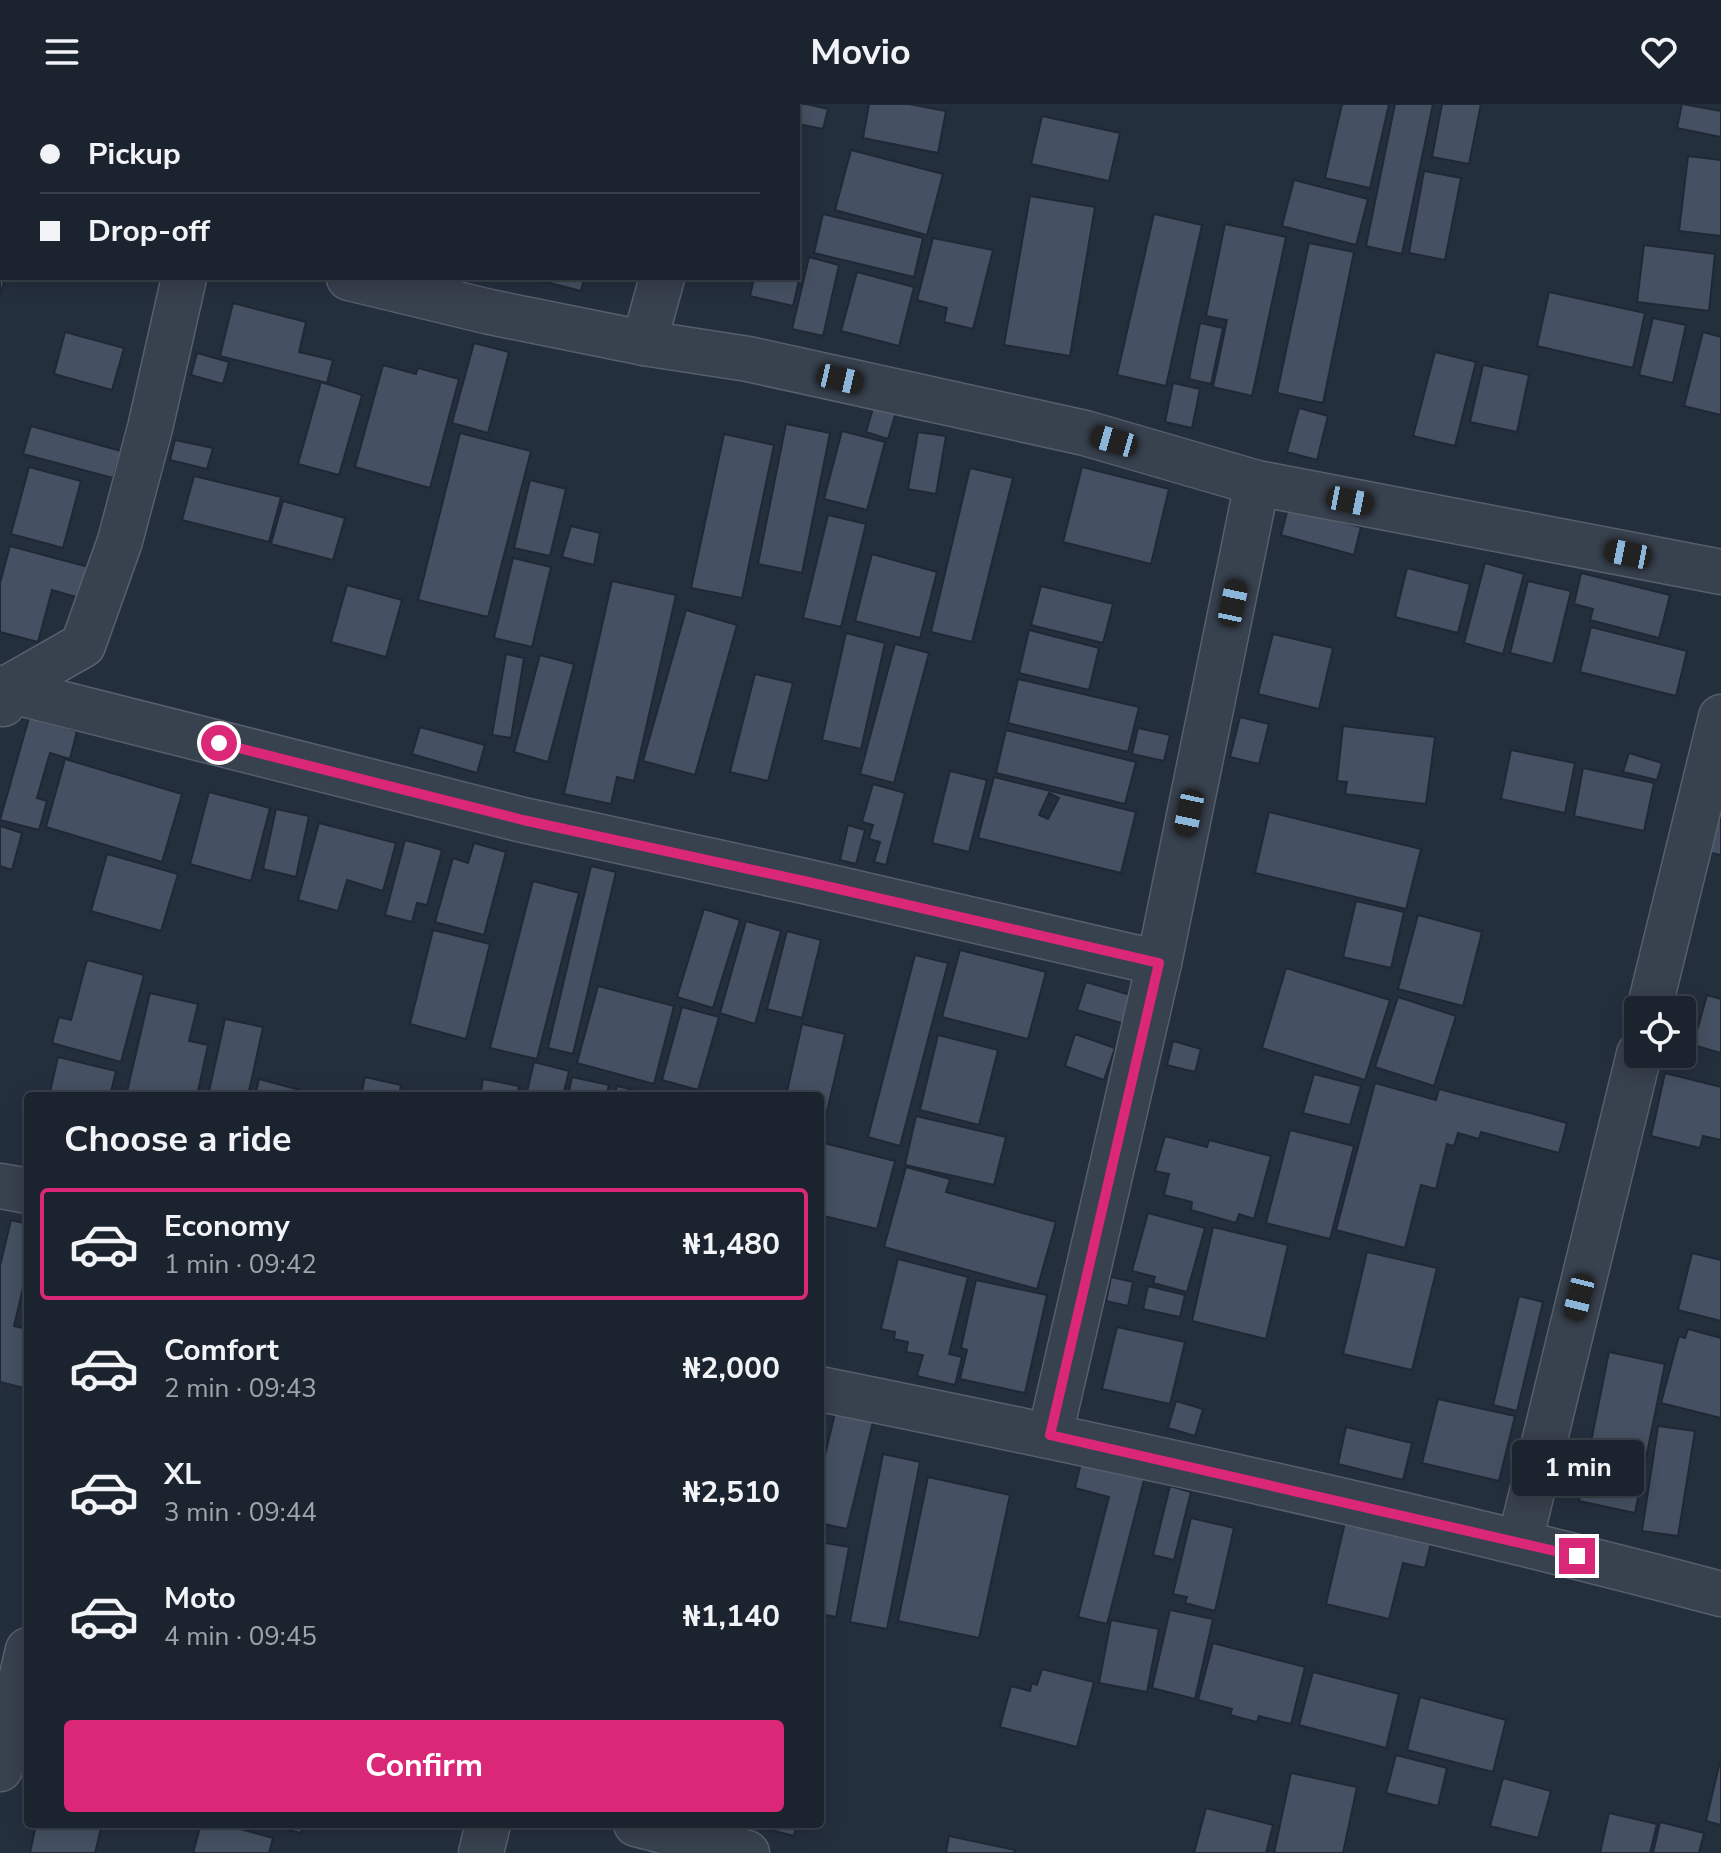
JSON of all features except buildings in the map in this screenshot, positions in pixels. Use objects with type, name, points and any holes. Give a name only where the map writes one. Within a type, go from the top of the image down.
[{"type":"street","points":[[2,697],[83,645],[120,541],[150,428],[184,280]]},
{"type":"street","points":[[357,280],[490,312],[644,343],[748,359],[1085,433],[1257,483],[1721,572]]},
{"type":"street","points":[[644,343],[661,280]]},
{"type":"street","points":[[1050,1435],[1159,963],[1257,483]]},
{"type":"street","points":[[2,697],[523,820],[1159,963]]},
{"type":"street","points":[[1652,996],[1721,717]]},
{"type":"street","points":[[1520,1541],[1636,1068]]},
{"type":"street","points":[[0,1186],[24,1190]]},
{"type":"street","points":[[824,1390],[1050,1435],[1520,1541],[1721,1594]]},
{"type":"street","points":[[0,1769],[24,1667]]},
{"type":"street","points":[[481,1853],[487,1828]]},
{"type":"street","points":[[651,1828],[747,1853]]},
{"type":"route","points":[[219,743],[523,820],[1159,963],[1050,1435],[1577,1556]]}]
